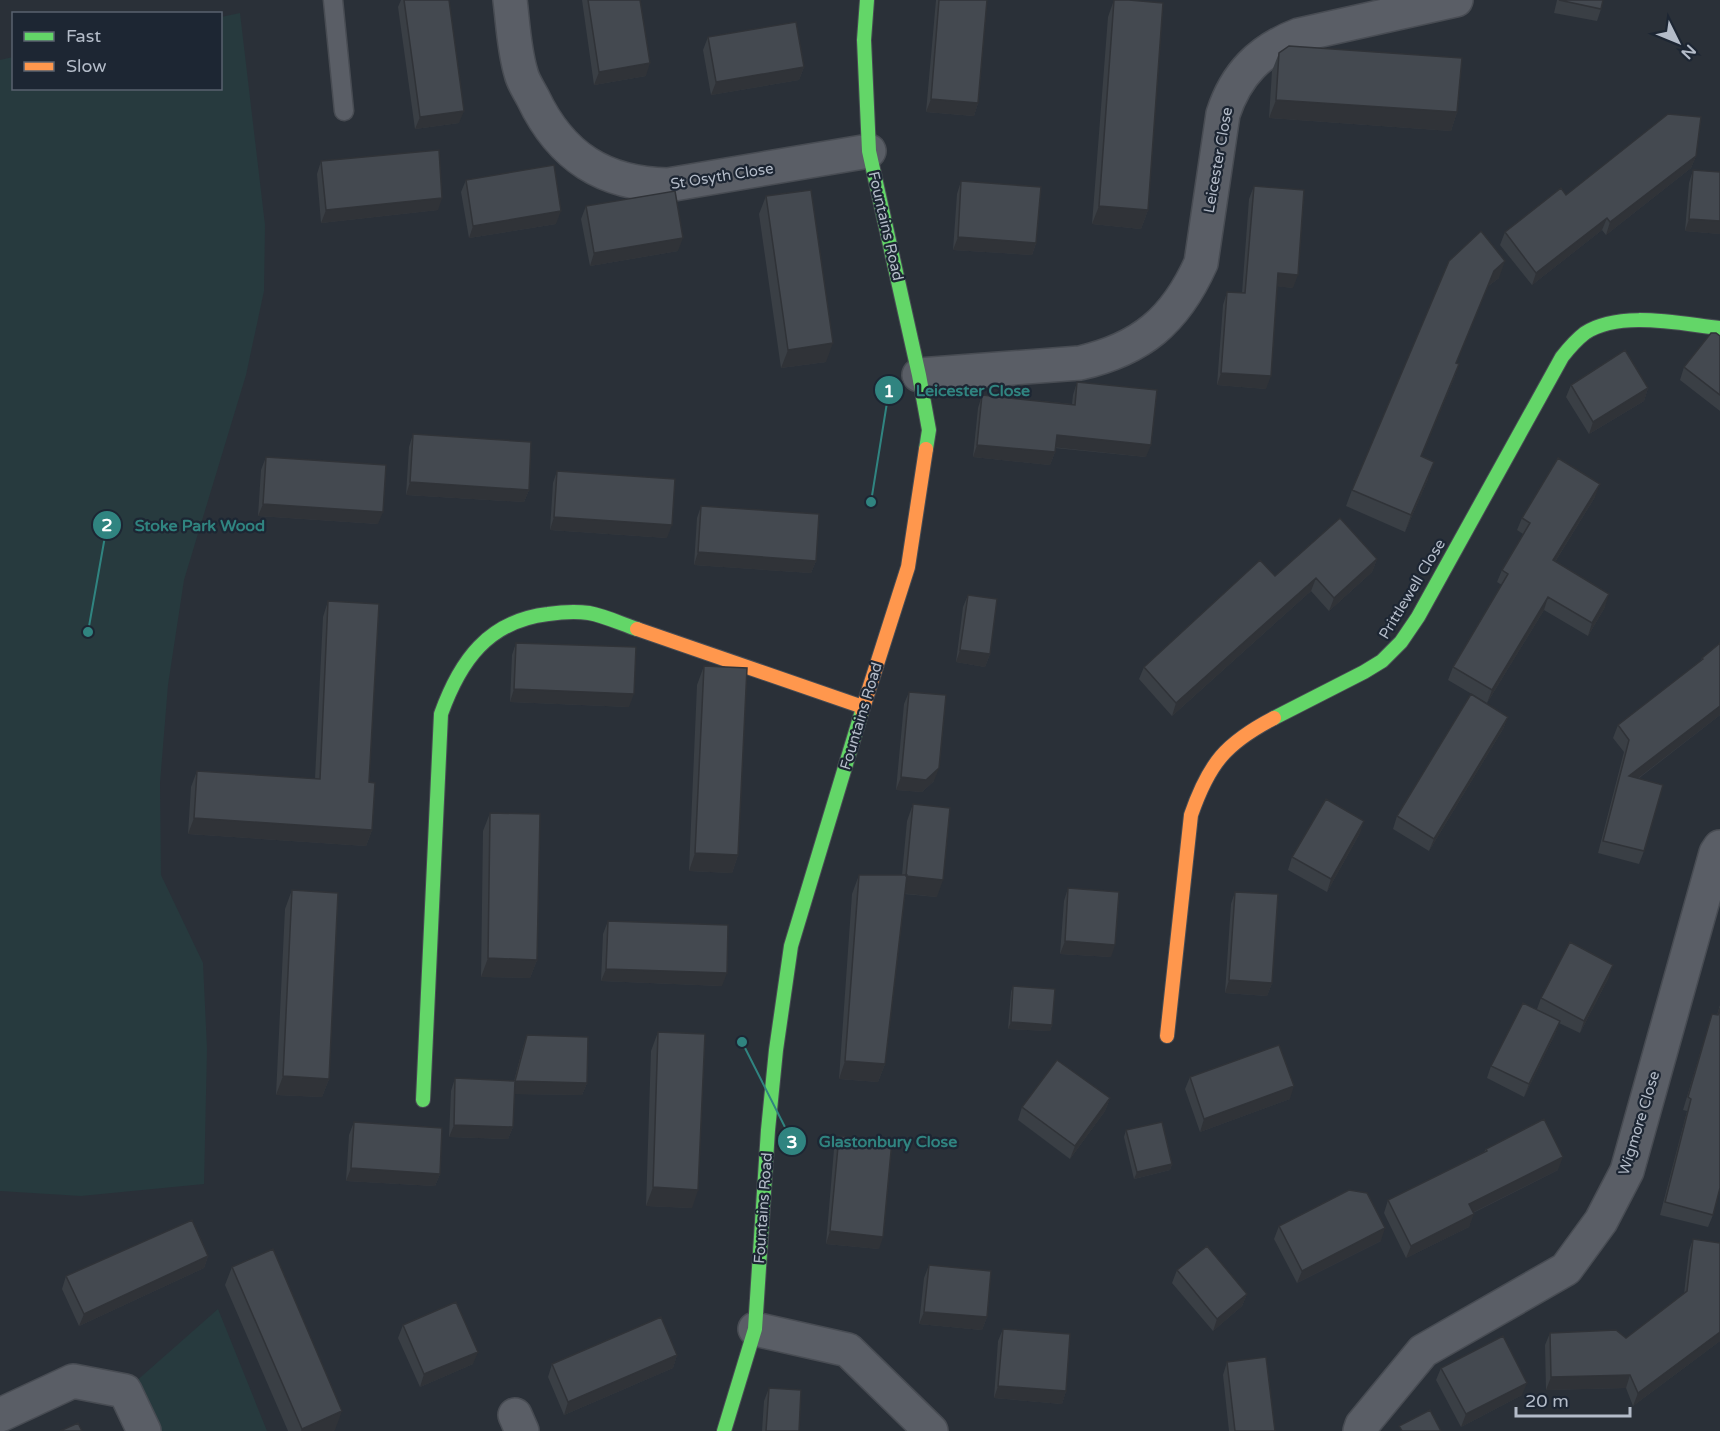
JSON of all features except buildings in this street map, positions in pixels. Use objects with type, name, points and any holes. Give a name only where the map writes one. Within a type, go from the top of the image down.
[{"type":"street","name":"St Osyth Close","points":[[510,0],[521,74],[536,104],[546,123],[561,143],[579,159],[599,171],[621,180],[645,185],[668,185],[869,151]]},
{"type":"street","name":"Fountains Road","points":[[724,1431],[755,1329],[768,1130],[776,1050],[791,946],[863,706],[908,567],[929,430],[869,151],[864,40],[867,0]]},
{"type":"street","name":"Leicester Close","points":[[919,375],[1080,363],[1125,349],[1145,337],[1163,322],[1178,304],[1201,264],[1223,114],[1229,96],[1249,66],[1262,53],[1279,42],[1299,35],[1456,0]]},
{"type":"street","name":"Prittlewell Close","points":[[1167,1036],[1191,814],[1200,789],[1214,765],[1246,733],[1381,663],[1395,651],[1418,617],[1562,357],[1575,342],[1589,331],[1608,323],[1628,320],[1720,328]]},
{"type":"street","points":[[423,1100],[441,714],[456,675],[480,644],[496,632],[541,613],[565,610],[590,613],[863,706]]},
{"type":"street","name":"Wigmore Close","points":[[1360,1431],[1362,1425],[1423,1350],[1566,1269],[1600,1221],[1627,1171],[1692,936],[1716,853],[1720,847]]},
{"type":"street","points":[[755,1329],[848,1350],[931,1431]]},
{"type":"street","points":[[0,1415],[73,1381],[125,1391],[144,1431]]},
{"type":"lane","points":[[333,0],[344,111]]},
{"type":"green space","points":[[240,13],[265,225],[264,291],[246,375],[184,580],[168,685],[160,783],[161,875],[203,963],[207,1049],[204,1184],[81,1196],[0,1191],[0,60],[12,57],[12,90],[222,90],[222,17]]},
{"type":"green space","points":[[218,1309],[267,1431],[143,1431],[125,1391]]},
{"type":"traffic: fast","points":[[867,0],[864,40],[869,151],[919,375],[929,430],[926,449]]},
{"type":"traffic: fast","points":[[1274,718],[1364,672],[1382,661],[1401,642],[1418,617],[1562,357],[1585,333],[1599,326],[1633,320],[1720,328]]},
{"type":"traffic: fast","points":[[423,1100],[441,714],[457,677],[467,661],[493,635],[527,618],[584,612],[637,629]]},
{"type":"traffic: fast","points":[[724,1431],[755,1329],[768,1130],[776,1050],[791,946],[862,711]]},
{"type":"traffic: slow","points":[[862,711],[908,567],[926,449]]},
{"type":"traffic: slow","points":[[637,629],[863,707]]},
{"type":"traffic: slow","points":[[1167,1036],[1191,815],[1205,781],[1221,756],[1243,736],[1274,718]]},
{"type":"place","name":"Leicester Close","points":[[871,502]]},
{"type":"place","name":"Stoke Park Wood","points":[[88,632]]},
{"type":"place","name":"Glastonbury Close","points":[[742,1042]]}]
